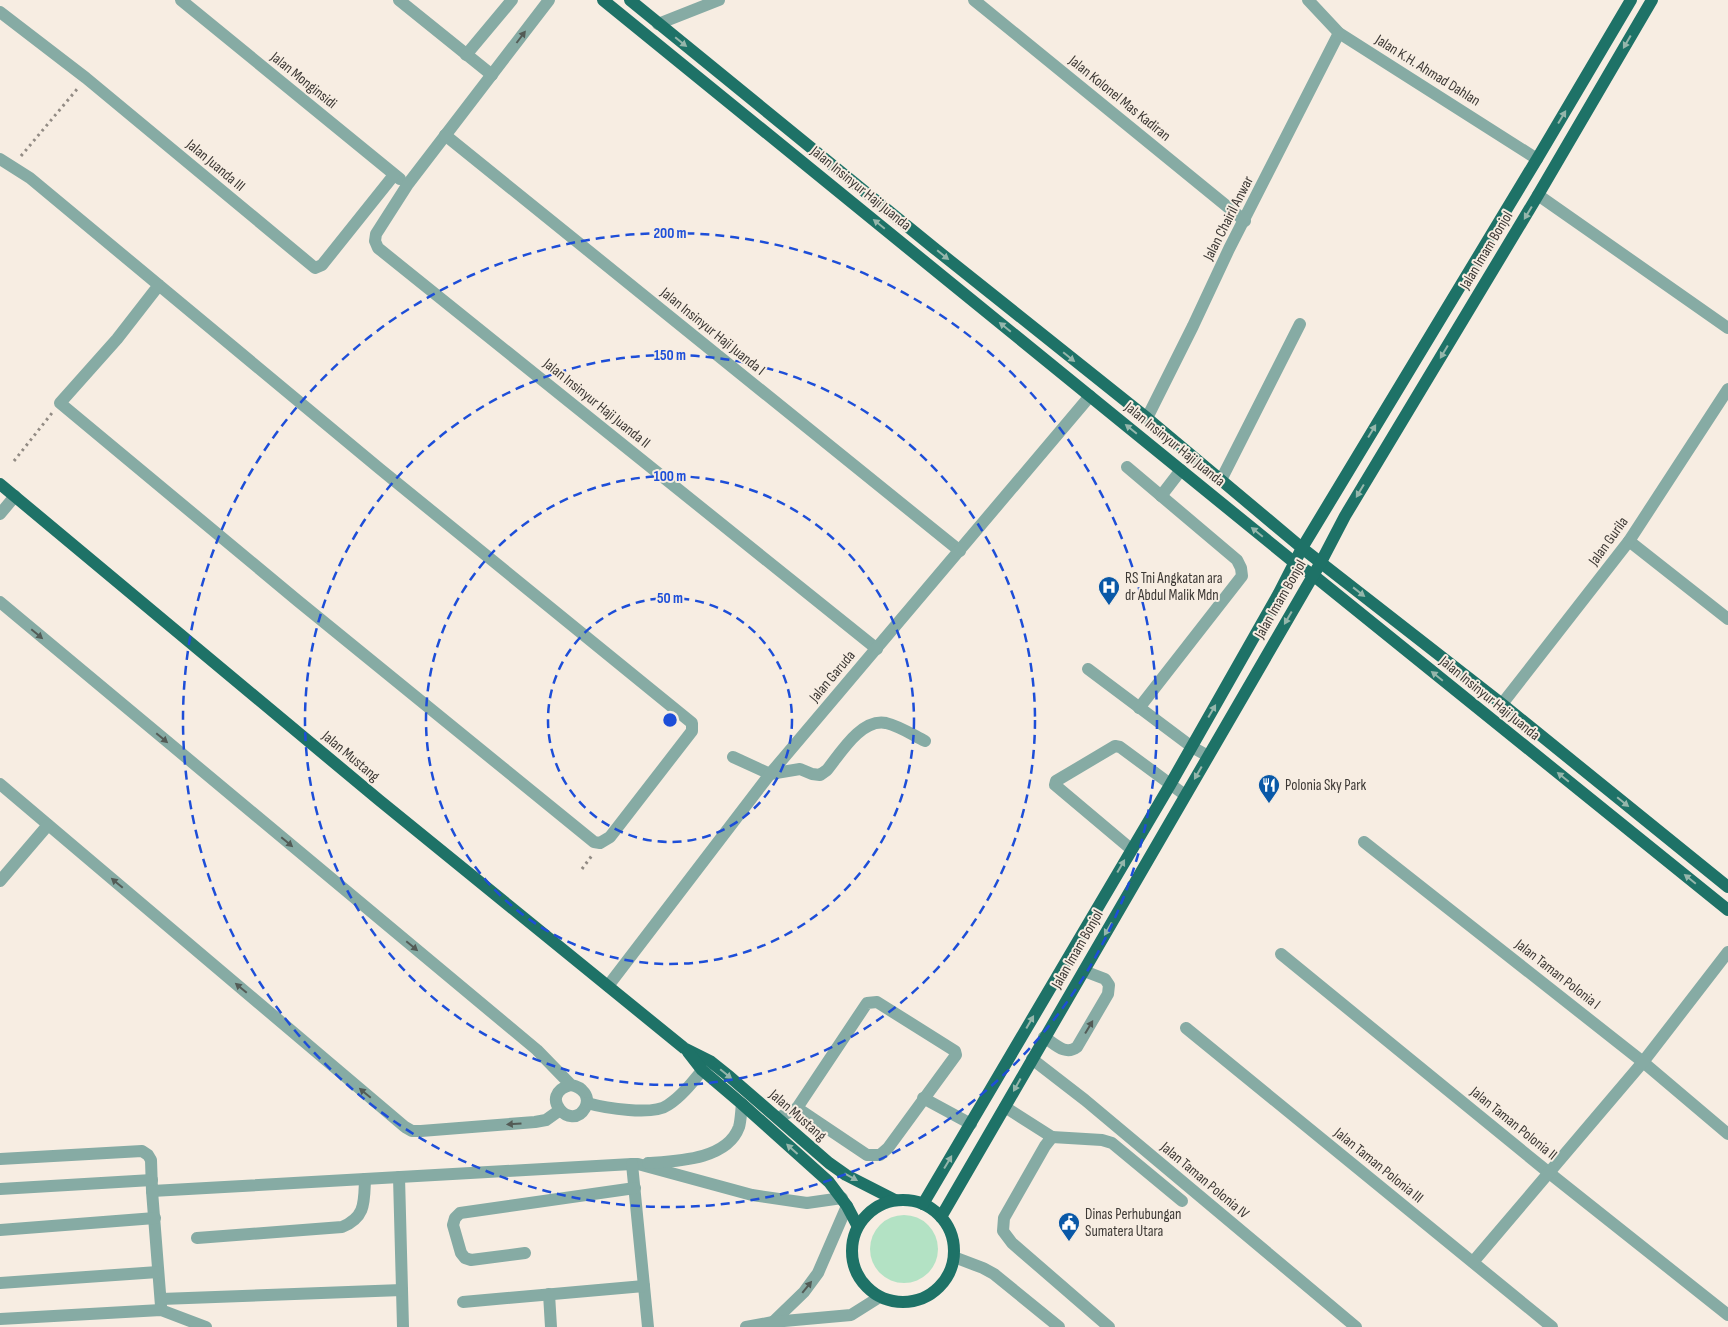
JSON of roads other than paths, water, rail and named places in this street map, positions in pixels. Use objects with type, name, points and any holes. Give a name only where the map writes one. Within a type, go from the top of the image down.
[{"type":"main road","name":"Jalan Insinyur Haji Juanda","points":[[603,0],[1295,563],[1313,575],[1728,910]]},
{"type":"main road","name":"Jalan Insinyur Haji Juanda","points":[[630,0],[1147,418],[1302,548],[1502,704],[1728,887]]},
{"type":"main road","name":"Jalan Imam Bonjol","points":[[923,1204],[1192,747],[1302,548],[1631,0]]},
{"type":"main road","name":"Jalan Imam Bonjol","points":[[941,1217],[1321,562],[1345,516],[1538,195],[1652,0]]},
{"type":"main road","points":[[1444,312],[1462,322]]},
{"type":"main road","name":"Jalan Mustang","points":[[0,484],[379,800],[684,1048],[778,1118],[829,1163],[894,1200]]},
{"type":"main road","points":[[1108,890],[1125,900]]},
{"type":"main road","points":[[1056,978],[1073,989]]},
{"type":"main road","name":"Jalan Mustang","points":[[706,1065],[742,1104],[829,1182],[844,1202],[857,1225]]},
{"type":"main road","points":[[894,1200],[914,1201],[923,1204],[941,1217],[952,1235],[954,1256],[951,1268],[939,1288],[920,1300],[908,1302],[886,1301],[878,1298],[864,1284],[856,1272],[852,1251],[855,1229],[868,1213],[876,1207],[894,1200]]},
{"type":"street","name":"Jalan Monginsidi","points":[[181,0],[394,175],[408,184]]},
{"type":"street","points":[[399,0],[492,75]]},
{"type":"street","points":[[466,55],[512,0]]},
{"type":"street","name":"Jalan Insinyur Haji Juanda II","points":[[549,0],[408,184],[376,234],[375,241],[378,248],[877,649]]},
{"type":"street","points":[[658,24],[718,0]]},
{"type":"street","name":"Jalan Kolonel Mas Kadiran","points":[[974,0],[1245,221]]},
{"type":"street","name":"Jalan K.H. Ahmad Dahlan","points":[[1308,0],[1339,33],[1537,159]]},
{"type":"street","name":"Jalan Juanda III","points":[[0,12],[86,78],[315,268],[322,265],[394,175]]},
{"type":"street","name":"Jalan Chairil Anwar","points":[[1147,418],[1339,33]]},
{"type":"street","name":"Jalan Insinyur Haji Juanda I","points":[[445,135],[960,551]]},
{"type":"street","points":[[0,159],[30,178],[159,285],[380,469],[692,724],[692,731],[610,837],[600,844],[594,842],[60,402],[117,339],[159,285]]},
{"type":"street","points":[[1538,195],[1728,328]]},
{"type":"street","points":[[1221,480],[1300,324]]},
{"type":"street","name":"Jalan Gurila","points":[[1502,704],[1629,541],[1728,389]]},
{"type":"street","name":"Jalan Garuda","points":[[608,986],[770,774],[1090,396]]},
{"type":"street","points":[[1127,467],[1237,560],[1242,576],[1139,708]]},
{"type":"street","points":[[1161,496],[1181,470]]},
{"type":"street","points":[[0,514],[15,496]]},
{"type":"street","points":[[1629,541],[1728,619]]},
{"type":"street","points":[[0,602],[537,1050],[571,1085]]},
{"type":"street","points":[[1088,669],[1192,747],[1208,756]]},
{"type":"street","points":[[734,757],[770,774],[800,769],[820,775],[827,770],[860,731],[875,723],[894,726],[925,741]]},
{"type":"street","points":[[1132,849],[1055,785],[1056,780],[1115,746],[1120,747],[1185,796]]},
{"type":"street","points":[[0,784],[405,1127],[412,1131],[421,1131],[535,1122],[546,1120],[560,1110]]},
{"type":"street","points":[[0,881],[48,825]]},
{"type":"street","name":"Jalan Taman Polonia I","points":[[1364,842],[1642,1062],[1728,1134]]},
{"type":"street","points":[[1472,1262],[1642,1062],[1728,952]]},
{"type":"street","name":"Jalan Taman Polonia II","points":[[1281,954],[1548,1172],[1728,1315]]},
{"type":"street","points":[[1044,1037],[1066,1051],[1072,1051],[1077,1047],[1108,994],[1110,987],[1105,979],[1084,970]]},
{"type":"street","points":[[778,1118],[797,1108],[867,1002],[878,1002],[954,1051],[956,1055],[888,1148],[880,1155],[867,1155],[797,1108]]},
{"type":"street","name":"Jalan Taman Polonia III","points":[[1186,1028],[1552,1327]]},
{"type":"street","name":"Jalan Taman Polonia IV","points":[[1032,1059],[1085,1100],[1352,1326]]},
{"type":"street","points":[[587,1103],[601,1107],[647,1110],[667,1106],[706,1065]]},
{"type":"street","points":[[571,1085],[578,1086],[584,1090],[587,1103],[584,1110],[572,1116],[565,1115],[560,1110],[556,1097],[559,1091],[571,1085]]},
{"type":"street","points":[[923,1098],[971,1124]]},
{"type":"street","points":[[0,1189],[365,1179],[679,1161],[705,1156],[719,1150],[734,1136],[739,1127],[742,1104]]},
{"type":"street","points":[[1005,1107],[1052,1137],[1102,1140],[1112,1143],[1182,1201]]},
{"type":"street","points":[[1052,1137],[1004,1218],[1003,1231],[1012,1243],[1109,1327]]},
{"type":"street","points":[[0,1159],[142,1151],[148,1155],[150,1160],[161,1305]]},
{"type":"street","points":[[635,1164],[635,1188],[648,1327]]},
{"type":"street","points":[[635,1164],[752,1195],[807,1203],[844,1202],[818,1273],[804,1292],[773,1322]]},
{"type":"street","points":[[399,1177],[403,1327]]},
{"type":"street","points":[[197,1238],[342,1227],[351,1223],[360,1214],[364,1204],[365,1179]]},
{"type":"street","points":[[525,1253],[471,1260],[465,1258],[461,1253],[453,1225],[455,1218],[460,1213],[635,1188]]},
{"type":"street","points":[[0,1230],[154,1218]]},
{"type":"street","points":[[954,1256],[994,1274],[1059,1327]]},
{"type":"street","points":[[0,1283],[158,1272]]},
{"type":"street","points":[[463,1302],[644,1286]]},
{"type":"street","points":[[0,1319],[161,1305],[402,1290]]},
{"type":"street","points":[[549,1294],[550,1327]]},
{"type":"street","points":[[746,1327],[773,1322],[851,1315],[878,1298]]},
{"type":"street","points":[[161,1305],[206,1327]]},
{"type":"place","name":"RS Tni Angkatan ara dr Abdul Malik Mdn","points":[[1109,606]]},
{"type":"place","name":"Polonia Sky Park","points":[[1269,804]]},
{"type":"place","name":"Dinas Perhubungan Sumatera Utara","points":[[1069,1242]]}]
